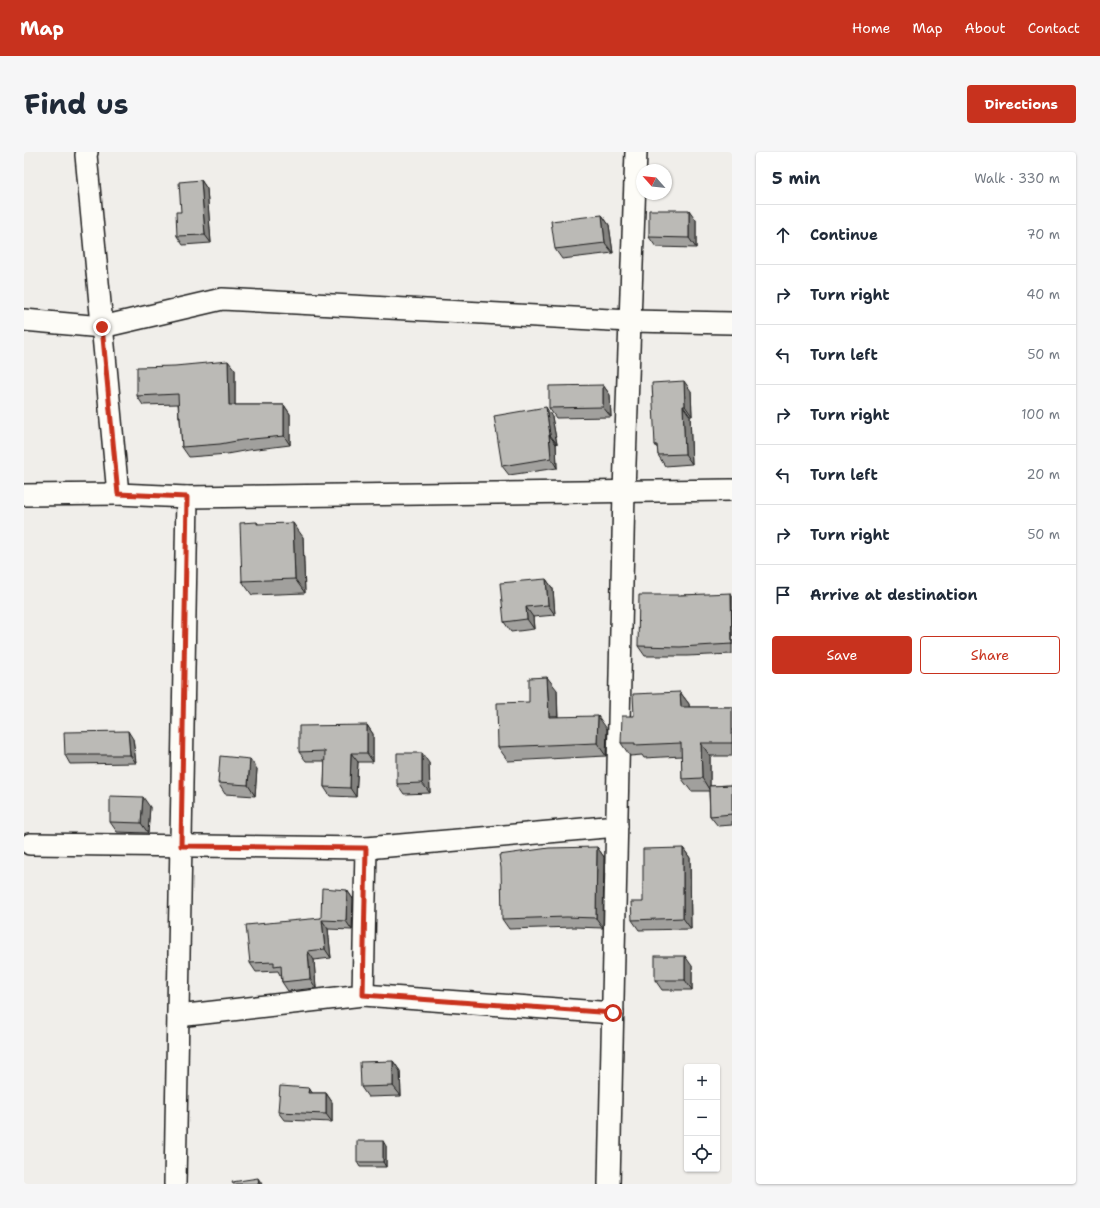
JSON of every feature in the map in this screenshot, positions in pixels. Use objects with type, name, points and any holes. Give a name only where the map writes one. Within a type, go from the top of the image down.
[{"type":"street","points":[[87,152],[118,494]]},
{"type":"street","points":[[609,1184],[624,492],[636,152]]},
{"type":"street","points":[[24,320],[102,327],[222,299],[630,321],[732,323]]},
{"type":"street","points":[[24,495],[118,494],[187,497],[732,490]]},
{"type":"street","points":[[175,1184],[187,497]]},
{"type":"street","points":[[30,844],[366,848],[617,826]]},
{"type":"street","points":[[363,995],[366,848]]},
{"type":"street","points":[[178,1016],[363,995],[613,1013]]},
{"type":"building","points":[[201,180],[205,235],[177,236],[176,212],[181,212],[179,182]]},
{"type":"building","points":[[649,210],[689,210],[689,238],[649,237]]},
{"type":"building","points":[[602,215],[605,243],[555,249],[551,221]]},
{"type":"building","points":[[228,361],[229,405],[284,405],[284,436],[182,447],[178,394],[137,396],[137,367],[175,366]]},
{"type":"building","points":[[684,381],[685,406],[683,406],[685,454],[658,455],[657,445],[655,445],[652,383]]},
{"type":"building","points":[[603,385],[603,407],[549,408],[549,386]]},
{"type":"building","points":[[546,407],[550,435],[551,458],[502,466],[494,416]]},
{"type":"building","points":[[257,522],[257,524],[293,523],[295,579],[242,581],[240,523]]},
{"type":"building","points":[[546,579],[548,605],[526,607],[527,619],[504,622],[500,583]]},
{"type":"building","points":[[731,593],[732,644],[680,647],[638,646],[639,595]]},
{"type":"building","points":[[547,677],[549,717],[598,716],[597,743],[498,747],[497,703],[529,702],[529,678]]},
{"type":"building","points":[[680,692],[681,707],[732,707],[732,743],[701,743],[702,778],[682,779],[681,743],[635,745],[635,743],[621,743],[622,716],[634,716],[633,694]]},
{"type":"building","points":[[367,725],[367,753],[351,753],[350,788],[324,787],[325,751],[299,752],[299,726]]},
{"type":"building","points":[[128,731],[130,755],[65,755],[64,732]]},
{"type":"building","points":[[397,753],[422,753],[422,783],[397,784]]},
{"type":"building","points":[[220,756],[250,759],[248,785],[218,783]]},
{"type":"building","points":[[732,785],[732,814],[710,816],[709,786]]},
{"type":"building","points":[[110,796],[143,797],[141,823],[110,822]]},
{"type":"building","points":[[597,847],[596,918],[567,917],[502,919],[501,868],[499,855],[549,848]]},
{"type":"building","points":[[683,848],[683,918],[632,920],[631,902],[643,902],[643,849]]},
{"type":"building","points":[[322,888],[347,890],[346,921],[322,920],[325,949],[308,951],[310,979],[282,982],[281,965],[274,966],[274,962],[250,963],[246,925],[321,918]]},
{"type":"building","points":[[655,956],[685,956],[685,980],[655,980]]},
{"type":"building","points":[[393,1061],[393,1086],[361,1087],[360,1062]]},
{"type":"building","points":[[280,1086],[309,1088],[308,1093],[326,1093],[326,1114],[278,1112]]},
{"type":"building","points":[[357,1141],[383,1141],[383,1162],[357,1162]]},
{"type":"building","points":[[258,1178],[259,1184],[233,1184],[232,1182]]},
{"type":"route","points":[[102,327],[118,494],[187,497],[181,846],[366,848],[363,995],[613,1013]]}]
